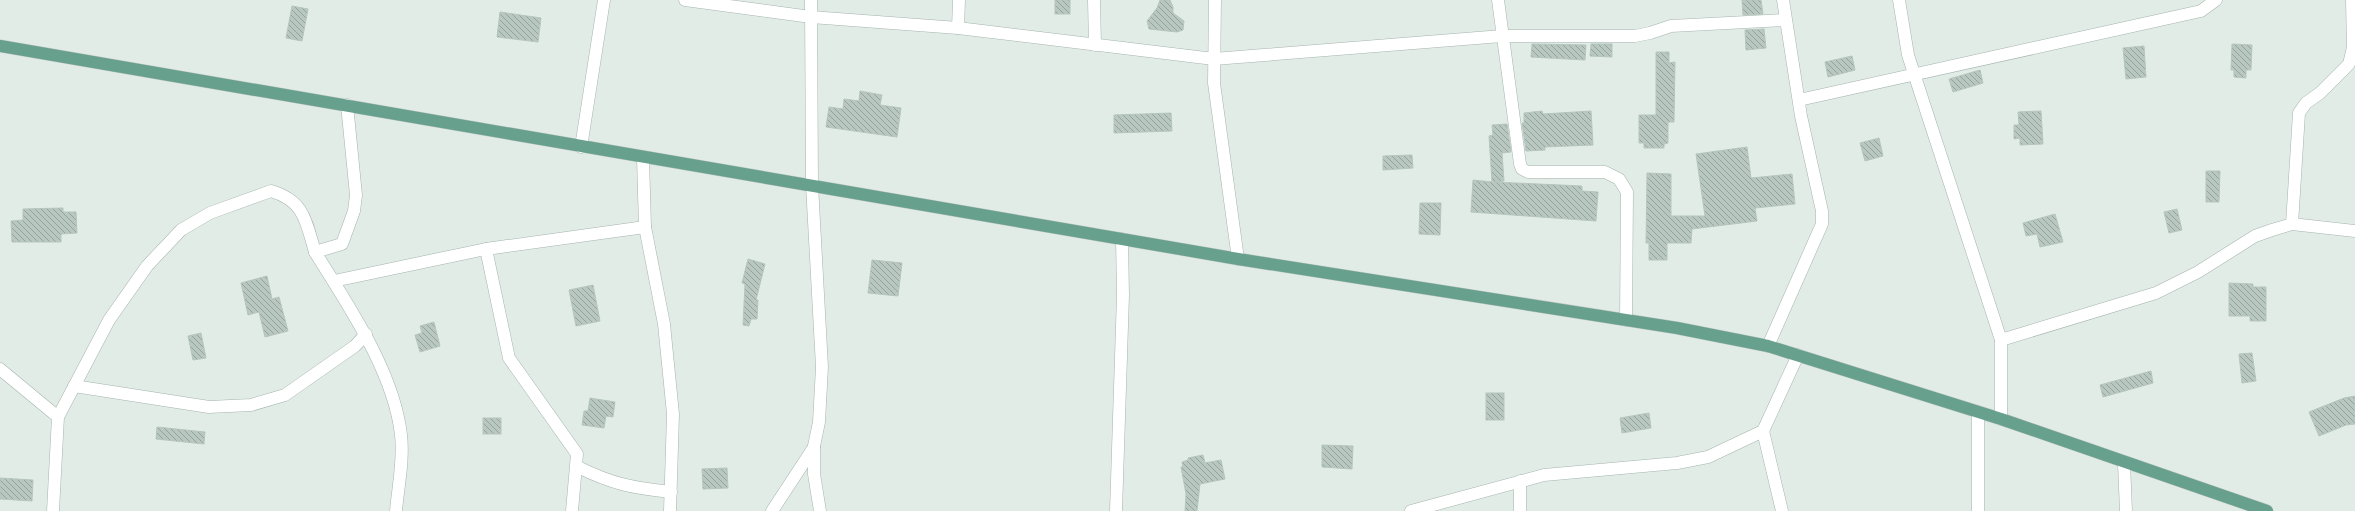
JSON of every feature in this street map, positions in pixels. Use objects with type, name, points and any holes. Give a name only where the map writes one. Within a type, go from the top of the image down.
[{"type":"main road","points":[[0,46],[643,158],[812,185],[1238,259],[1626,320],[1768,346],[1978,412],[2267,511]]},
{"type":"street","points":[[581,147],[604,0]]},
{"type":"street","points":[[685,0],[811,17],[958,28],[1214,59],[1502,36],[1635,36],[1671,26],[1785,20]]},
{"type":"street","points":[[811,0],[812,185],[822,367],[819,422],[814,446],[814,474],[820,511]]},
{"type":"street","points":[[958,28],[959,0]]},
{"type":"street","points":[[1094,0],[1095,45]]},
{"type":"street","points":[[1214,0],[1214,83],[1238,259]]},
{"type":"street","points":[[1498,0],[1520,164],[1522,169],[1528,172],[1605,172],[1619,179],[1628,192],[1626,320]]},
{"type":"street","points":[[1768,346],[1822,224],[1822,210],[1799,100],[1783,0]]},
{"type":"street","points":[[1899,0],[1908,55],[2001,340],[2001,420]]},
{"type":"street","points":[[1799,100],[2201,11],[2216,0]]},
{"type":"street","points":[[2292,224],[2299,113],[2306,103],[2349,64],[2353,47],[2352,0]]},
{"type":"street","points":[[315,252],[342,244],[354,211],[356,195],[347,106]]},
{"type":"street","points":[[643,158],[645,227],[664,324],[674,414],[670,511]]},
{"type":"street","points":[[53,511],[58,417],[109,320],[147,266],[181,230],[210,213],[271,190],[279,193],[302,210],[315,252],[366,334],[389,389],[401,434],[402,446],[396,511]]},
{"type":"street","points":[[2001,340],[2156,293],[2198,272],[2256,236],[2292,224],[2355,231]]},
{"type":"street","points":[[334,281],[486,249],[645,227]]},
{"type":"street","points":[[1116,511],[1123,295],[1122,239]]},
{"type":"street","points":[[486,249],[509,358],[577,454],[578,467],[572,511]]},
{"type":"street","points":[[74,386],[209,407],[251,405],[285,395],[355,346],[366,334]]},
{"type":"street","points":[[1782,511],[1763,431],[1798,355]]},
{"type":"street","points":[[0,369],[58,417]]},
{"type":"street","points":[[1978,412],[1978,511]]},
{"type":"street","points":[[1411,511],[1544,475],[1677,463],[1708,457],[1763,431]]},
{"type":"street","points":[[772,511],[814,446]]},
{"type":"street","points":[[2124,463],[2126,511]]},
{"type":"street","points":[[578,467],[598,477],[629,488],[671,492]]},
{"type":"street","points":[[1520,481],[1520,511]]},
{"type":"building","points":[[1055,0],[1070,0],[1070,14],[1055,14]]},
{"type":"building","points":[[1160,0],[1170,0],[1173,7],[1173,13],[1184,21],[1183,30],[1177,32],[1149,29],[1147,21],[1157,8]]},
{"type":"building","points":[[1742,0],[1761,0],[1763,14],[1743,15]]},
{"type":"building","points":[[292,6],[308,9],[302,41],[286,38]]},
{"type":"building","points":[[500,12],[541,18],[538,42],[497,37]]},
{"type":"building","points":[[1764,29],[1766,48],[1746,50],[1745,30]]},
{"type":"building","points":[[1532,44],[1586,45],[1585,60],[1531,57]]},
{"type":"building","points":[[1591,44],[1612,44],[1612,57],[1590,56]]},
{"type":"building","points":[[2232,44],[2252,45],[2251,70],[2246,70],[2246,78],[2234,77],[2234,70],[2231,70]]},
{"type":"building","points":[[2144,46],[2146,77],[2126,79],[2123,48]]},
{"type":"building","points":[[1656,52],[1669,52],[1669,63],[1675,62],[1674,122],[1668,122],[1668,143],[1664,144],[1664,148],[1644,148],[1644,143],[1639,143],[1639,115],[1656,115]]},
{"type":"building","points":[[1852,56],[1855,70],[1828,77],[1825,62]]},
{"type":"building","points":[[1980,70],[1983,83],[1953,92],[1949,79]]},
{"type":"building","points":[[860,91],[882,95],[880,105],[901,108],[897,137],[826,127],[829,107],[843,109],[844,99],[859,101]]},
{"type":"building","points":[[1542,111],[1543,114],[1591,111],[1593,145],[1545,147],[1545,150],[1526,151],[1522,123],[1524,123],[1524,113]]},
{"type":"building","points":[[2041,111],[2043,144],[2020,145],[2020,138],[2014,139],[2014,125],[2019,125],[2018,112]]},
{"type":"building","points":[[1171,113],[1172,131],[1114,133],[1114,115]]},
{"type":"building","points":[[1507,124],[1511,152],[1502,153],[1504,181],[1494,182],[1582,186],[1582,191],[1598,192],[1596,221],[1471,212],[1473,180],[1492,182],[1489,136],[1493,135],[1492,125]]},
{"type":"building","points":[[1879,138],[1883,156],[1865,161],[1860,143]]},
{"type":"building","points":[[1747,147],[1751,178],[1792,174],[1795,204],[1755,208],[1757,221],[1692,229],[1691,243],[1667,243],[1667,260],[1649,260],[1649,243],[1646,243],[1647,173],[1671,174],[1671,216],[1705,216],[1696,154]]},
{"type":"building","points":[[1412,155],[1413,168],[1383,170],[1383,156]]},
{"type":"building","points":[[2206,171],[2220,171],[2219,202],[2206,202]]},
{"type":"building","points":[[1420,203],[1441,203],[1440,235],[1419,234]]},
{"type":"building","points":[[63,208],[63,212],[76,212],[77,233],[61,234],[61,242],[12,242],[11,221],[23,220],[23,209]]},
{"type":"building","points":[[2177,209],[2182,230],[2169,233],[2164,212]]},
{"type":"building","points":[[2055,214],[2063,242],[2040,247],[2037,234],[2026,236],[2023,223]]},
{"type":"building","points":[[748,259],[765,264],[756,300],[758,300],[757,319],[751,319],[749,326],[743,325],[745,284],[742,283]]},
{"type":"building","points":[[872,260],[902,263],[898,296],[868,293]]},
{"type":"building","points":[[267,276],[272,299],[279,297],[288,331],[265,337],[259,312],[248,315],[241,283]]},
{"type":"building","points":[[2229,283],[2253,284],[2253,287],[2266,287],[2266,321],[2250,321],[2250,316],[2229,316]]},
{"type":"building","points":[[593,285],[600,321],[576,326],[569,290]]},
{"type":"building","points":[[434,322],[440,346],[420,352],[415,335],[422,333],[420,326]]},
{"type":"building","points":[[201,333],[206,358],[193,360],[188,336]]},
{"type":"building","points":[[2252,353],[2256,381],[2242,383],[2239,354]]},
{"type":"building","points":[[2151,371],[2153,383],[2103,397],[2100,385]]},
{"type":"building","points":[[1486,393],[1504,393],[1504,420],[1486,420]]},
{"type":"building","points":[[2355,396],[2355,424],[2346,425],[2319,436],[2309,412],[2344,398]]},
{"type":"building","points":[[590,398],[615,402],[613,417],[606,416],[604,428],[582,425],[584,411],[588,411]]},
{"type":"building","points":[[1649,413],[1651,428],[1622,433],[1620,418]]},
{"type":"building","points":[[483,418],[501,418],[501,434],[483,434]]},
{"type":"building","points":[[157,427],[205,432],[204,444],[156,439]]},
{"type":"building","points":[[1322,445],[1353,446],[1352,469],[1322,467]]},
{"type":"building","points":[[1203,455],[1205,463],[1221,460],[1225,479],[1200,484],[1197,511],[1185,511],[1186,494],[1181,467],[1183,467],[1182,462],[1188,460],[1188,458]]},
{"type":"building","points":[[727,468],[728,488],[703,489],[702,469]]},
{"type":"building","points":[[0,478],[33,480],[32,501],[0,499]]}]
